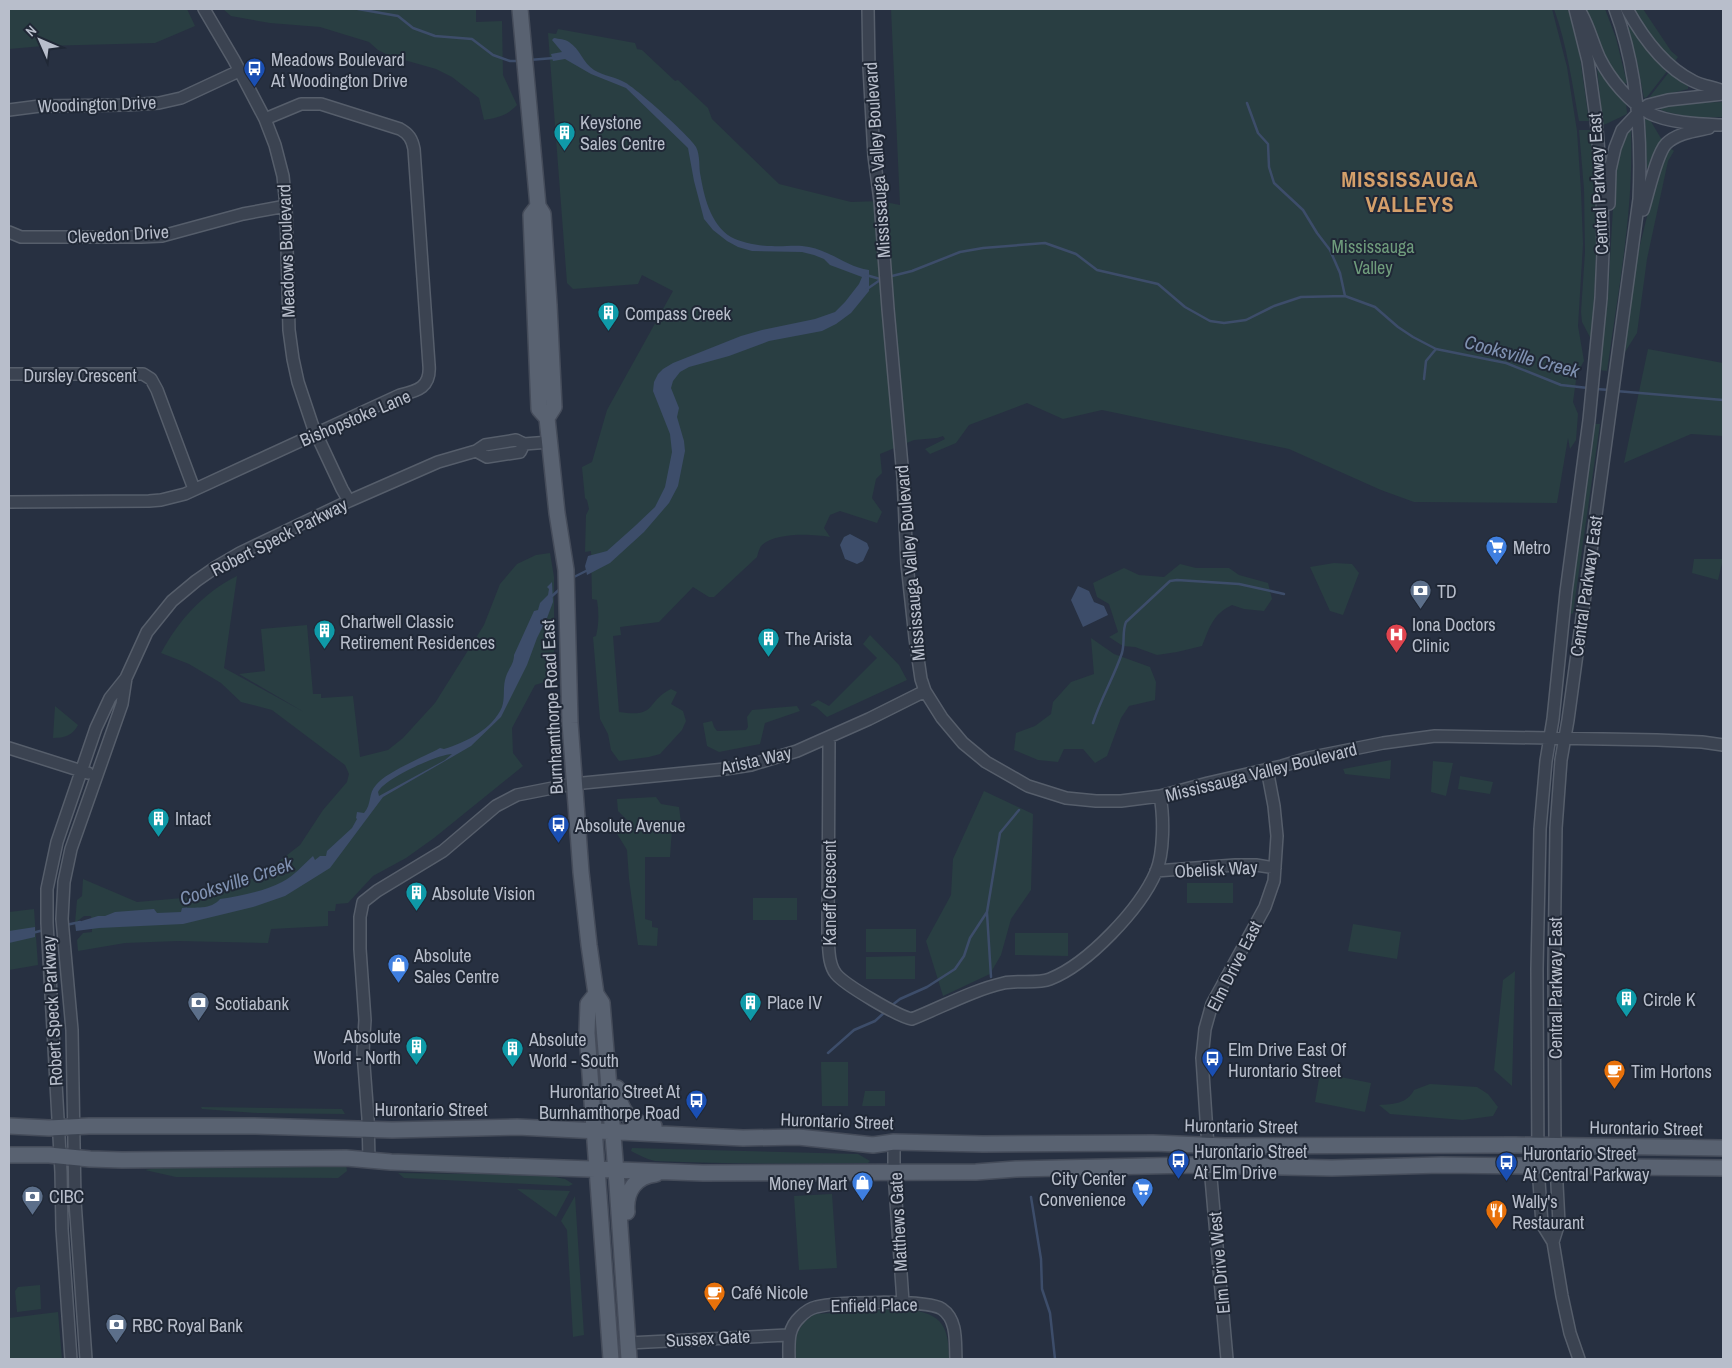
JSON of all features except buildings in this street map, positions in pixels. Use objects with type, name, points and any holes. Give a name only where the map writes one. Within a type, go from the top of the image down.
[{"type":"main road","name":"Burnhamthorpe Road East","points":[[521,10],[538,206],[531,216],[539,409],[548,418],[557,513],[566,570],[573,784],[588,937],[596,994],[602,1003],[616,1169],[628,1359]]},
{"type":"main road","name":"Burnhamthorpe Road East","points":[[596,994],[588,1004],[588,1033],[610,1359]]},
{"type":"main road","points":[[605,1037],[614,1055],[618,1100],[626,1114],[634,1122],[642,1126],[732,1130],[743,1138]]},
{"type":"main road","name":"Hurontario Street","points":[[9,1126],[255,1126],[392,1130],[517,1127],[743,1138],[798,1137],[873,1145],[894,1142],[982,1144],[1153,1143],[1208,1146],[1348,1147],[1442,1145],[1723,1148]]},
{"type":"main road","points":[[9,1155],[114,1160],[346,1158],[391,1162],[703,1173],[976,1172],[1016,1169],[1211,1166],[1332,1168],[1441,1166],[1723,1168]]},
{"type":"main road","points":[[622,1254],[629,1244],[627,1196],[639,1179],[648,1175],[691,1175],[703,1173]]},
{"type":"street","name":"Meadows Boulevard","points":[[204,9],[265,119],[275,145],[283,176],[286,206],[289,330],[298,382],[316,433],[349,501]]},
{"type":"street","name":"Mississauga Valley Boulevard","points":[[868,9],[874,156],[903,477],[907,564],[915,638],[921,679],[925,691],[942,718],[963,743],[986,762],[1028,786],[1066,798],[1121,801],[1160,796],[1330,754],[1435,736],[1657,740],[1723,745]]},
{"type":"street","name":"Central Parkway East","points":[[1553,1242],[1542,1224],[1538,1167],[1537,969],[1540,829],[1566,592],[1589,420],[1601,298],[1603,252],[1602,188],[1596,118],[1588,61],[1575,9]]},
{"type":"street","points":[[1579,9],[1601,60],[1612,78],[1639,108],[1650,113],[1690,123],[1722,125]]},
{"type":"street","name":"Central Parkway East","points":[[1553,1242],[1559,1223],[1555,1146],[1554,1038],[1556,828],[1561,760],[1639,199],[1641,157],[1639,108],[1630,60],[1614,9]]},
{"type":"street","points":[[1627,9],[1655,49],[1672,66],[1693,81],[1723,92]]},
{"type":"street","name":"Woodington Drive","points":[[9,110],[40,106],[158,103],[181,98],[239,70]]},
{"type":"street","points":[[1603,252],[1610,190],[1610,170],[1615,148],[1622,130],[1639,108],[1668,100],[1723,92]]},
{"type":"street","name":"Bishopstoke Lane","points":[[9,502],[161,500],[185,494],[400,395],[418,391],[427,381],[430,370],[412,139],[400,129],[321,104],[301,104],[265,119]]},
{"type":"street","points":[[1635,238],[1659,156],[1665,146],[1681,135],[1722,125]]},
{"type":"street","name":"Clevedon Drive","points":[[9,232],[21,237],[162,236],[243,214],[286,206]]},
{"type":"street","name":"Dursley Crescent","points":[[9,374],[143,374],[151,379],[157,390],[194,489]]},
{"type":"street","name":"Robert Speck Parkway","points":[[86,1359],[75,1201],[67,1157],[58,1127],[47,923],[47,889],[51,862],[81,771],[96,728],[110,698],[126,678],[147,632],[172,601],[196,581],[236,556],[349,501],[438,462],[476,451],[486,444],[516,440],[524,444],[550,442]]},
{"type":"street","name":"Robert Speck Parkway","points":[[71,1359],[62,1229],[67,1157],[74,1127],[72,1030],[62,919],[64,882],[72,849],[122,704],[126,678]]},
{"type":"street","name":"Arista Way","points":[[573,784],[725,769],[751,765],[786,756],[829,738],[925,691]]},
{"type":"street","name":"Kaneff Crescent","points":[[829,738],[828,936],[830,961],[836,974],[882,1005],[902,1016],[912,1019],[954,1002],[981,988],[1007,982],[1049,980],[1072,966],[1108,939],[1120,926],[1156,872],[1163,817],[1160,796]]},
{"type":"street","points":[[9,748],[97,775]]},
{"type":"street","name":"Elm Drive East","points":[[1211,1166],[1202,1058],[1205,1030],[1212,1004],[1265,907],[1274,881],[1277,836],[1267,769]]},
{"type":"street","points":[[369,1160],[363,1052],[365,1020],[360,949],[360,917],[363,902],[377,891],[443,851],[496,806],[517,795],[573,784]]},
{"type":"street","name":"Obelisk Way","points":[[1156,872],[1235,865],[1256,865],[1275,868]]},
{"type":"street","points":[[1538,1038],[1554,1038]]},
{"type":"street","name":"Matthews Gate","points":[[894,1142],[894,1172],[903,1302]]},
{"type":"street","name":"Elm Drive West","points":[[1211,1166],[1227,1359]]},
{"type":"street","points":[[1553,1242],[1570,1333],[1579,1359]]},
{"type":"street","name":"Enfield Place","points":[[788,1335],[800,1316],[813,1307],[827,1304],[923,1303],[942,1309],[951,1320],[955,1334],[956,1359]]},
{"type":"street","points":[[788,1335],[789,1359]]},
{"type":"street","name":"Sussex Gate","points":[[628,1343],[788,1335]]},
{"type":"green space","points":[[9,9],[187,9],[195,26],[155,43],[43,46],[9,49]]},
{"type":"green space","points":[[223,9],[476,9],[476,22],[502,21],[503,75],[517,105],[502,116],[484,120],[479,98],[452,77],[436,69],[390,56],[378,50],[369,42],[320,27],[270,23],[231,16]]},
{"type":"green space","name":"Mississauga Valley","points":[[891,9],[1552,9],[1567,67],[1577,131],[1583,244],[1578,326],[1584,361],[1577,373],[1573,402],[1578,414],[1576,440],[1570,449],[1568,438],[1557,503],[1414,502],[1381,490],[1289,449],[1102,410],[1063,419],[1027,403],[969,425],[956,443],[930,454],[925,449],[945,439],[943,436],[914,440],[880,454],[882,473],[876,479],[872,498],[882,512],[877,523],[840,511],[830,515],[824,528],[830,537],[794,535],[767,541],[761,546],[757,557],[714,597],[709,597],[693,587],[659,622],[620,627],[621,635],[613,636],[619,712],[640,713],[646,711],[657,699],[671,689],[677,692],[671,704],[683,711],[686,721],[682,730],[660,754],[619,761],[611,750],[608,734],[600,719],[593,637],[596,636],[597,632],[598,609],[597,600],[592,599],[591,551],[585,552],[586,515],[589,509],[585,498],[582,467],[592,462],[607,410],[673,291],[642,275],[638,284],[573,289],[567,283],[548,33],[556,34],[558,29],[635,43],[637,49],[642,50],[675,81],[678,80],[708,108],[712,119],[779,184],[851,202],[880,201],[900,205]]},
{"type":"green space","points":[[1554,9],[1567,9],[1569,12],[1580,57],[1589,121],[1579,121],[1566,50]]},
{"type":"green space","points":[[1585,9],[1605,9],[1616,38],[1627,83],[1623,84],[1610,66]]},
{"type":"green space","points":[[1630,9],[1643,9],[1671,51],[1678,57],[1675,61],[1673,59],[1672,61],[1658,48]]},
{"type":"green space","points":[[1630,27],[1642,44],[1668,70],[1647,97],[1644,98],[1628,28]]},
{"type":"green space","points":[[1597,69],[1626,102],[1627,114],[1603,125]]},
{"type":"green space","points":[[1669,72],[1688,85],[1688,89],[1648,99]]},
{"type":"green space","points":[[1723,102],[1723,117],[1684,116],[1661,110],[1660,106],[1676,103]]},
{"type":"green space","points":[[1645,119],[1650,120],[1662,140],[1649,168],[1647,167]]},
{"type":"green space","points":[[1579,130],[1590,130],[1595,182],[1596,261],[1591,339],[1582,322],[1581,312],[1585,252],[1584,189]]},
{"type":"green space","points":[[1627,130],[1631,131],[1628,221],[1607,371],[1599,370],[1608,297],[1615,171],[1618,150]]},
{"type":"green space","points":[[1669,147],[1674,151],[1668,161],[1647,259],[1637,333],[1625,352],[1622,351],[1639,249],[1660,164]]},
{"type":"green space","points":[[1648,349],[1723,363],[1723,436],[1691,434],[1624,463]]},
{"type":"green space","points":[[1594,424],[1600,424],[1572,614],[1570,613]]},
{"type":"green space","points":[[550,553],[554,577],[554,679],[535,685],[512,728],[513,753],[523,766],[434,838],[406,858],[373,876],[348,903],[336,904],[335,911],[328,911],[328,926],[271,929],[268,943],[178,941],[125,943],[78,951],[77,940],[83,933],[92,932],[91,916],[84,916],[75,923],[77,900],[82,896],[83,879],[137,902],[194,897],[260,876],[300,845],[323,810],[347,782],[349,774],[345,765],[272,710],[241,702],[221,683],[189,664],[161,653],[176,629],[203,599],[237,576],[224,668],[304,712],[239,674],[265,671],[261,629],[307,625],[313,694],[321,694],[321,698],[353,696],[360,757],[388,750],[403,738],[435,703],[484,625],[500,584],[517,564],[536,555]]},
{"type":"green space","points":[[1694,559],[1723,559],[1718,580],[1692,573]]},
{"type":"green space","points":[[1334,563],[1352,564],[1359,573],[1343,615],[1330,611],[1310,567]]},
{"type":"green space","points":[[1180,564],[1196,568],[1229,568],[1239,575],[1268,583],[1272,599],[1264,611],[1244,609],[1232,605],[1216,617],[1202,646],[1177,652],[1157,655],[1135,647],[1123,646],[1109,637],[1118,632],[1109,604],[1097,597],[1093,583],[1124,568],[1139,575],[1164,577]]},
{"type":"green space","points":[[870,635],[899,665],[907,680],[827,717],[816,707],[810,705],[818,700],[829,706],[877,658],[863,644]]},
{"type":"green space","points":[[1091,638],[1114,654],[1150,667],[1156,682],[1155,700],[1129,706],[1121,718],[1107,756],[1095,763],[1083,749],[1064,749],[1058,762],[1038,760],[1014,750],[1016,733],[1035,726],[1051,714],[1053,702],[1071,682],[1094,674]]},
{"type":"green space","points":[[55,706],[78,725],[71,734],[65,737],[53,738]]},
{"type":"green space","points":[[797,706],[800,711],[765,723],[760,744],[719,752],[707,746],[703,723],[712,721],[717,731],[746,730],[748,727],[747,717],[752,710]]},
{"type":"green space","points":[[1391,760],[1390,779],[1345,774],[1343,769]]},
{"type":"green space","points":[[1433,761],[1453,763],[1446,796],[1431,792]]},
{"type":"green space","points":[[1460,776],[1493,782],[1490,794],[1458,789]]},
{"type":"green space","points":[[984,791],[1033,814],[1031,890],[1011,919],[1001,955],[990,974],[943,996],[926,941],[951,895],[953,859]]},
{"type":"green space","points":[[656,797],[661,804],[679,807],[681,823],[672,829],[670,857],[645,857],[645,919],[652,921],[652,927],[658,928],[657,946],[638,945],[627,850],[616,832],[633,826],[618,811],[617,799]]},
{"type":"green space","points":[[1187,883],[1233,883],[1233,903],[1187,903]]},
{"type":"green space","points":[[753,898],[797,898],[797,920],[753,920]]},
{"type":"green space","points":[[34,909],[38,965],[9,970],[9,912]]},
{"type":"green space","points":[[1353,924],[1401,932],[1397,959],[1348,951]]},
{"type":"green space","points":[[866,929],[916,929],[916,952],[866,952]]},
{"type":"green space","points":[[1015,933],[1068,933],[1068,956],[1015,955]]},
{"type":"green space","points":[[915,956],[915,979],[866,979],[866,957]]},
{"type":"green space","points":[[1515,971],[1512,1086],[1494,1070],[1503,980]]},
{"type":"green space","points":[[821,1062],[848,1062],[848,1106],[822,1106]]},
{"type":"green space","points":[[1320,1073],[1371,1083],[1365,1112],[1315,1102]]},
{"type":"green space","points":[[1430,1084],[1477,1087],[1488,1094],[1498,1107],[1493,1116],[1463,1120],[1390,1114],[1379,1105],[1404,1101],[1414,1090]]},
{"type":"green space","points":[[865,1091],[885,1091],[885,1106],[862,1106]]},
{"type":"green space","points":[[201,1107],[342,1109],[345,1114],[257,1113],[202,1109]]},
{"type":"green space","points":[[632,1148],[858,1154],[870,1161],[868,1163],[781,1164],[655,1161],[631,1151]]},
{"type":"green space","points":[[177,1164],[346,1165],[347,1171],[338,1178],[176,1177],[145,1170]]},
{"type":"green space","points":[[398,1173],[546,1175],[565,1179],[573,1184],[569,1186],[404,1178]]},
{"type":"green space","points":[[517,1189],[570,1191],[556,1217]]},
{"type":"green space","points":[[832,1194],[837,1268],[799,1270],[794,1196]]},
{"type":"green space","points":[[575,1196],[584,1335],[573,1337],[567,1230],[561,1221]]},
{"type":"green space","points":[[40,1285],[41,1309],[17,1312],[15,1291],[18,1287]]},
{"type":"green space","points":[[902,1309],[925,1313],[939,1321],[947,1336],[949,1359],[796,1359],[795,1345],[800,1328],[815,1314]]},
{"type":"green space","points":[[58,1312],[62,1359],[9,1359],[9,1318]]},
{"type":"water","points":[[554,38],[566,40],[573,45],[587,64],[594,70],[622,81],[632,88],[664,114],[692,141],[698,153],[700,173],[709,209],[718,225],[731,237],[762,245],[809,247],[825,252],[853,266],[869,270],[869,291],[851,313],[836,324],[822,331],[769,341],[729,356],[689,367],[680,372],[673,381],[671,388],[679,408],[677,417],[685,451],[678,486],[669,503],[644,532],[610,563],[587,575],[585,566],[588,556],[607,551],[635,526],[655,507],[665,487],[672,452],[670,434],[653,391],[654,382],[658,374],[673,363],[741,336],[815,319],[835,312],[859,284],[862,277],[830,265],[824,259],[814,255],[802,252],[752,251],[727,241],[713,230],[704,219],[688,148],[626,88],[591,74],[565,59],[553,61],[551,54],[562,52],[552,40]]},
{"type":"water","points":[[850,534],[867,543],[869,548],[863,561],[857,564],[845,559],[840,545],[844,537]]},
{"type":"water","points":[[552,582],[553,602],[527,665],[501,717],[471,746],[383,797],[330,868],[285,896],[253,907],[183,924],[76,931],[75,923],[115,912],[154,909],[157,913],[181,912],[182,908],[212,905],[220,899],[252,893],[282,882],[313,856],[315,860],[320,856],[326,856],[327,851],[352,828],[357,819],[357,812],[364,813],[374,788],[381,780],[396,770],[440,748],[444,749],[461,743],[478,734],[498,715],[502,707],[507,673],[534,611],[538,610],[540,603],[548,595],[549,589],[547,587]],"holes":[[[452,754],[445,760],[379,796],[378,792],[382,787],[400,774],[435,758]]]},
{"type":"water","points":[[1078,586],[1089,591],[1094,602],[1104,606],[1108,615],[1083,627],[1071,600]]},
{"type":"water","points":[[35,927],[35,937],[9,943],[9,931]]},
{"type":"waterway","points":[[358,9],[398,16],[413,28],[435,36],[472,39],[493,55],[510,61],[519,61]]},
{"type":"waterway","points":[[529,60],[554,58]]},
{"type":"waterway","points":[[1247,103],[1258,133],[1268,144],[1269,167],[1274,183],[1303,210],[1330,250],[1340,273],[1345,296]]},
{"type":"waterway","name":"Cooksville Creek","points":[[888,277],[912,271],[960,252],[983,248],[1045,243],[1076,254],[1097,270],[1158,284],[1185,307],[1210,321],[1224,323],[1246,320],[1274,306],[1301,297],[1345,296],[1375,307],[1398,327],[1436,349],[1506,363],[1561,385],[1588,388]]},
{"type":"waterway","points":[[866,275],[880,279]]},
{"type":"waterway","name":"Cooksville Creek","points":[[867,289],[883,278]]},
{"type":"waterway","points":[[1424,379],[1426,361],[1436,349]]},
{"type":"waterway","name":"Cooksville Creek","points":[[1596,389],[1610,390]]},
{"type":"waterway","name":"Cooksville Creek","points":[[1616,391],[1723,400]]},
{"type":"waterway","name":"Cooksville Creek","points":[[572,578],[588,570]]},
{"type":"waterway","points":[[1093,723],[1122,653],[1126,622],[1170,581],[1239,584],[1284,594]]},
{"type":"waterway","name":"Cooksville Creek","points":[[552,596],[561,588]]},
{"type":"waterway","points":[[891,1006],[900,999],[927,987],[955,969],[964,956],[970,938],[987,912],[1000,833],[1019,810]]},
{"type":"waterway","points":[[987,913],[991,977]]},
{"type":"waterway","name":"Cooksville Creek","points":[[66,925],[80,922]]},
{"type":"waterway","name":"Cooksville Creek","points":[[32,933],[44,930]]},
{"type":"waterway","points":[[828,1053],[854,1030],[875,1021],[885,1012]]},
{"type":"waterway","points":[[1031,1197],[1041,1259],[1042,1289],[1050,1313],[1055,1359]]},
{"type":"place","name":"Meadows Boulevard At Woodington Drive","points":[[255,88]]},
{"type":"place","name":"Keystone Sales Centre","points":[[564,151]]},
{"type":"place","name":"Compass Creek","points":[[609,332]]},
{"type":"place","name":"Metro","points":[[1497,566]]},
{"type":"place","name":"TD","points":[[1421,610]]},
{"type":"place","name":"Chartwell Classic Retirement Residences","points":[[324,650]]},
{"type":"place","name":"Iona Doctors Clinic","points":[[1396,653]]},
{"type":"place","name":"The Arista","points":[[769,657]]},
{"type":"place","name":"Intact","points":[[159,837]]},
{"type":"place","name":"Absolute Avenue","points":[[559,844]]},
{"type":"place","name":"Absolute Vision","points":[[416,912]]},
{"type":"place","name":"Absolute Sales Centre","points":[[398,984]]},
{"type":"place","name":"Circle K","points":[[1627,1018]]},
{"type":"place","name":"Place IV","points":[[751,1021]]},
{"type":"place","name":"Scotiabank","points":[[199,1022]]},
{"type":"place","name":"Absolute World - North","points":[[417,1065]]},
{"type":"place","name":"Absolute World - South","points":[[513,1068]]},
{"type":"place","name":"Elm Drive East Of Hurontario Street","points":[[1212,1078]]},
{"type":"place","name":"Tim Hortons","points":[[1615,1090]]},
{"type":"place","name":"Hurontario Street At Burnhamthorpe Road","points":[[696,1120]]},
{"type":"place","name":"Hurontario Street At Elm Drive","points":[[1178,1180]]},
{"type":"place","name":"Hurontario Street At Central Parkway","points":[[1507,1182]]},
{"type":"place","name":"Money Mart","points":[[863,1202]]},
{"type":"place","name":"City Center Convenience","points":[[1142,1207]]},
{"type":"place","name":"CIBC","points":[[33,1215]]},
{"type":"place","name":"Wally's Restaurant","points":[[1496,1230]]},
{"type":"place","name":"Café Nicole","points":[[715,1311]]},
{"type":"place","name":"RBC Royal Bank","points":[[116,1344]]},
{"type":"district","name":"MISSISSAUGA VALLEYS","points":[[1410,192]]}]
